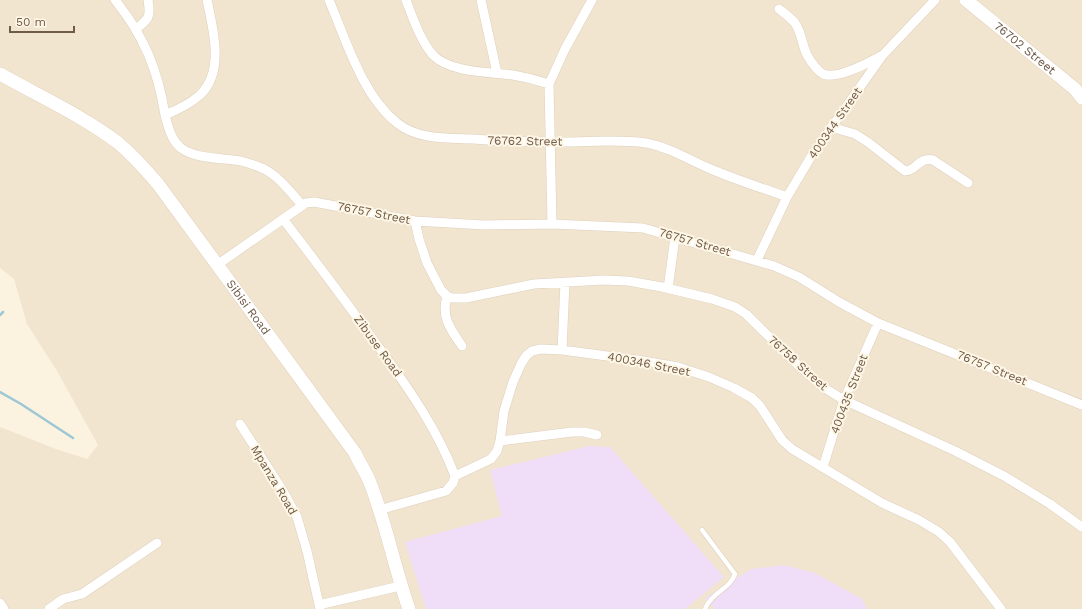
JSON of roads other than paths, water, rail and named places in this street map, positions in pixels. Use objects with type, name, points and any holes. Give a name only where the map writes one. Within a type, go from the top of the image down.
[{"type":"street","points":[[115,0],[136,29],[148,52],[155,69],[165,115],[172,136],[180,147],[188,152],[209,157],[242,161],[266,170],[279,179],[302,205]]},
{"type":"street","points":[[136,29],[148,20],[150,12],[148,0]]},
{"type":"street","points":[[165,115],[180,108],[200,95],[207,87],[212,75],[215,63],[215,50],[207,0]]},
{"type":"street","name":"76762 Street","points":[[329,0],[364,81],[382,108],[397,123],[411,132],[422,135],[453,138],[550,142],[618,141],[653,145],[671,151],[714,170],[787,197]]},
{"type":"street","points":[[406,0],[415,25],[434,56],[454,66],[472,71],[497,73],[548,84]]},
{"type":"street","points":[[481,0],[497,73]]},
{"type":"street","points":[[552,224],[548,84],[592,0]]},
{"type":"street","name":"400344 Street","points":[[757,260],[787,197],[812,155],[882,56],[934,0]]},
{"type":"street","name":"76702 Street","points":[[966,0],[1080,93]]},
{"type":"street","points":[[779,9],[795,23],[807,54],[823,74],[829,76],[844,72],[882,56]]},
{"type":"street","name":"Sibisi Road","points":[[0,74],[80,118],[118,143],[137,160],[158,184],[355,453],[368,480],[379,510],[400,586],[409,609]]},
{"type":"street","points":[[832,128],[855,134],[905,171],[910,171],[921,161],[928,159],[933,160],[968,183]]},
{"type":"street","name":"76757 Street","points":[[283,218],[302,205],[311,202],[321,202],[415,221],[484,224],[552,224],[643,228],[774,266],[799,277],[839,302],[878,323],[1082,405]]},
{"type":"street","points":[[218,266],[283,218]]},
{"type":"street","name":"Zibuse Road","points":[[283,218],[409,389],[435,432],[455,476]]},
{"type":"street","points":[[415,221],[427,263],[436,282],[447,296],[444,307],[446,319],[452,332],[462,346]]},
{"type":"street","points":[[668,289],[675,237]]},
{"type":"street","name":"76758 Street","points":[[447,296],[452,298],[466,298],[534,284],[604,280],[628,282],[668,289],[712,299],[735,307],[746,314],[799,366],[823,387],[844,400],[955,451],[997,473],[1050,504],[1082,527]]},
{"type":"street","points":[[562,350],[565,282]]},
{"type":"street","name":"400435 Street","points":[[823,467],[844,400],[878,323]]},
{"type":"street","name":"400346 Street","points":[[455,476],[491,459],[497,451],[500,441],[504,411],[513,382],[521,364],[526,356],[532,351],[541,349],[562,350],[678,367],[709,377],[752,398],[760,406],[782,440],[792,449],[882,503],[919,520],[939,532],[950,542],[1001,609]]},
{"type":"street","name":"Mpanza Road","points":[[240,424],[283,491],[296,517],[307,551],[319,607]]},
{"type":"street","points":[[500,441],[572,432],[584,432],[597,435]]},
{"type":"street","points":[[379,510],[446,491],[453,483],[455,476]]},
{"type":"street","points":[[49,609],[63,599],[82,594],[157,543]]},
{"type":"street","points":[[319,607],[400,586]]},
{"type":"street","points":[[0,603],[4,609]]},
{"type":"lane","points":[[702,530],[735,574],[732,580],[707,604],[705,609]]},
{"type":"waterway","points":[[0,315],[3,312]]},
{"type":"waterway","points":[[0,392],[73,438]]}]
